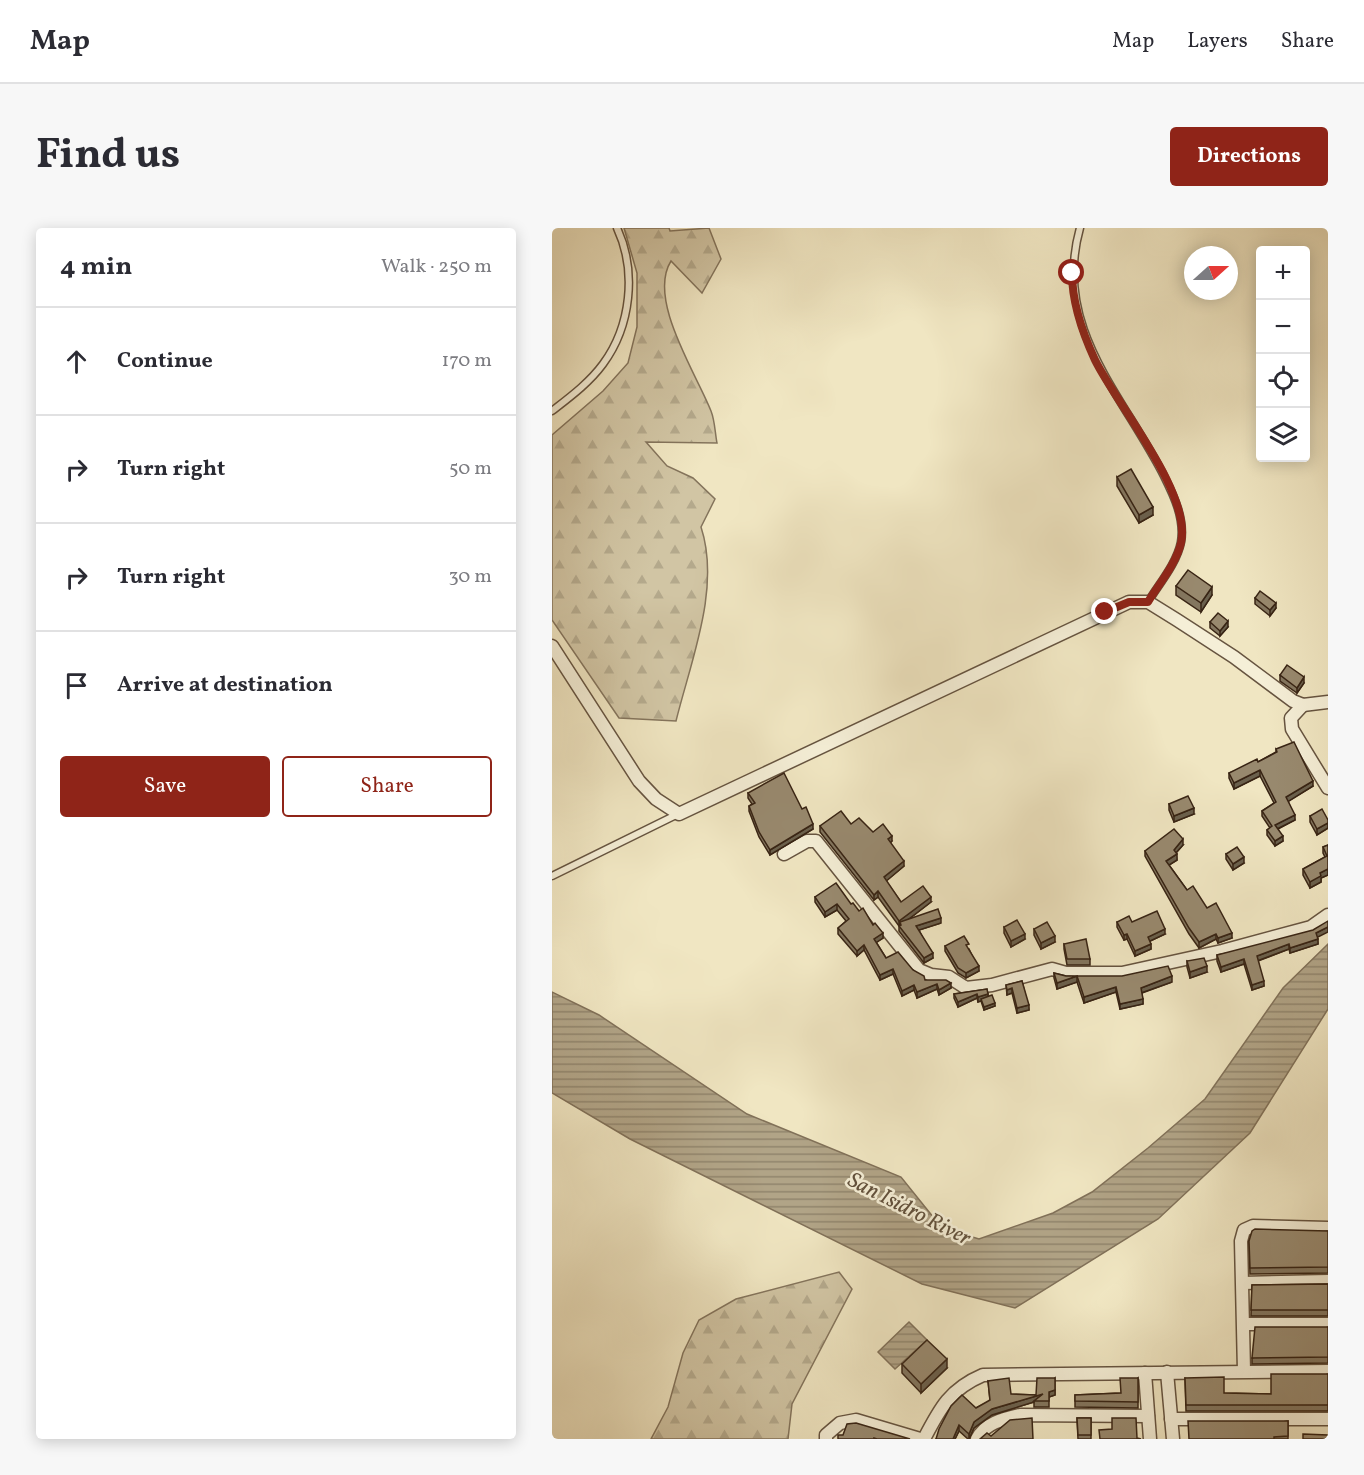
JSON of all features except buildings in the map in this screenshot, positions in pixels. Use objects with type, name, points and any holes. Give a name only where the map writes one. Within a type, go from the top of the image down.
[{"type":"street","points":[[552,646],[639,781],[656,799],[679,814],[1118,605],[1129,602],[1148,602],[1234,657],[1282,695],[1303,705],[1328,702]]},
{"type":"street","points":[[1303,705],[1291,718],[1292,729],[1328,788]]},
{"type":"street","points":[[784,854],[807,841],[816,841],[919,970],[932,975],[949,977],[966,988],[992,985],[1052,969],[1066,973],[1122,973],[1222,951],[1311,927],[1328,915]]},
{"type":"street","points":[[1244,1371],[1241,1241],[1245,1230],[1253,1226],[1328,1228]]},
{"type":"street","points":[[1243,1283],[1328,1281]]},
{"type":"street","points":[[1244,1324],[1328,1324]]},
{"type":"street","points":[[924,1439],[947,1399],[963,1384],[983,1375],[1328,1371]]},
{"type":"street","points":[[1167,1372],[1173,1439]]},
{"type":"street","points":[[1145,1373],[1150,1439]]},
{"type":"street","points":[[977,1439],[981,1430],[1001,1420],[1020,1415],[1148,1416]]},
{"type":"street","points":[[1171,1419],[1328,1419]]},
{"type":"street","points":[[826,1439],[826,1435],[840,1423],[856,1420],[920,1439]]},
{"type":"lane","points":[[552,411],[588,381],[603,365],[621,330],[629,287],[629,269],[626,251],[617,228]]},
{"type":"lane","points":[[1080,228],[1072,273],[1079,320],[1096,362],[1172,492],[1182,526],[1181,542],[1176,557],[1148,602]]},
{"type":"lane","points":[[552,876],[679,814]]},
{"type":"green space","points":[[624,228],[669,228],[670,231],[709,228],[721,259],[702,293],[671,261],[665,277],[665,295],[669,315],[685,357],[711,411],[717,443],[646,442],[667,466],[693,478],[715,499],[701,527],[708,574],[706,599],[696,649],[676,721],[619,718],[552,620],[552,435],[603,391],[628,363],[637,327],[637,273]]},
{"type":"green space","points":[[839,1272],[852,1289],[792,1404],[788,1439],[651,1439],[668,1407],[683,1353],[699,1320],[736,1299]]},
{"type":"water","name":"San Isidro River","points":[[1328,944],[1328,1009],[1250,1133],[1158,1219],[1015,1308],[922,1284],[630,1139],[552,1093],[552,992],[599,1015],[747,1114],[901,1177],[942,1228],[979,1239],[1053,1213],[1092,1192],[1148,1148],[1205,1099],[1283,988]]},
{"type":"water","points":[[909,1322],[927,1340],[895,1369],[878,1352]]},
{"type":"route","points":[[1072,273],[1079,320],[1096,362],[1159,466],[1172,492],[1182,526],[1181,542],[1176,557],[1148,602],[1129,602],[1105,612]]}]
